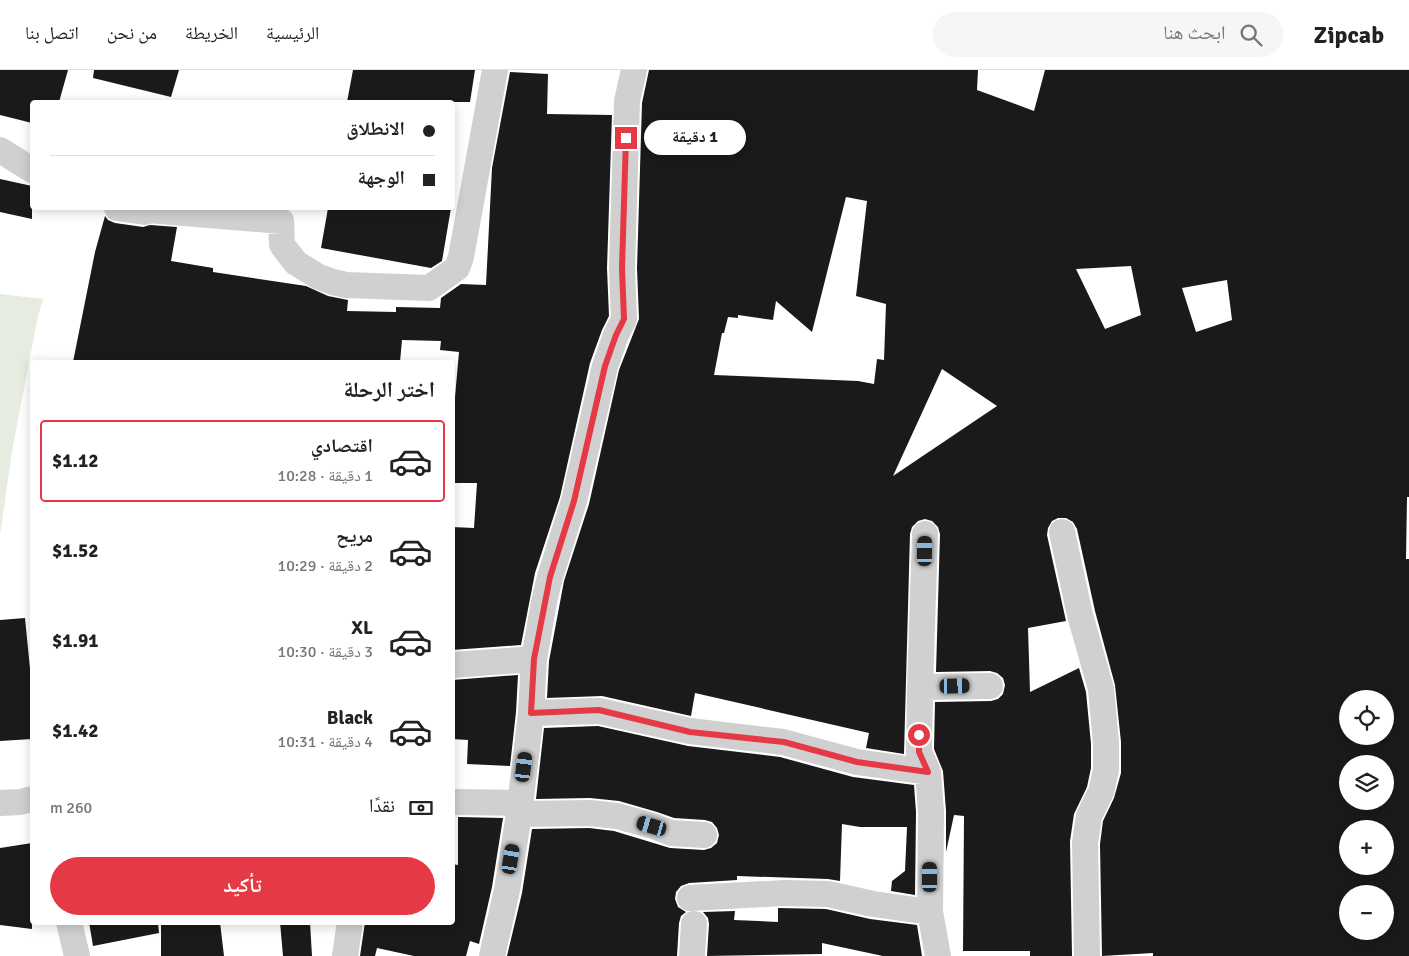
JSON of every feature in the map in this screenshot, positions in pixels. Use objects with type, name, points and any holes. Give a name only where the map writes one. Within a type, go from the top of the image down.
[{"type":"street","points":[[131,210],[281,221],[282,245],[296,263],[319,277],[346,285],[429,288],[457,268],[461,257],[495,70]]},
{"type":"street","points":[[492,956],[507,890],[531,713],[534,659],[550,577],[574,501],[598,391],[616,335],[624,319],[622,268],[627,101],[634,70]]},
{"type":"street","points":[[0,150],[30,169]]},
{"type":"street","points":[[1062,532],[1080,615],[1101,689],[1106,743],[1104,782],[1097,801],[1091,809],[1085,843],[1087,956]]},
{"type":"street","points":[[925,534],[919,752],[928,772],[931,812],[930,912],[938,956]]},
{"type":"street","points":[[455,665],[534,659]]},
{"type":"street","points":[[920,687],[990,686]]},
{"type":"street","points":[[531,713],[599,710],[690,732],[784,742],[857,762],[928,772]]},
{"type":"street","points":[[456,802],[617,816],[672,834],[704,835]]},
{"type":"street","points":[[690,898],[784,893],[828,894],[873,904],[930,912]]},
{"type":"street","points":[[692,956],[694,924]]},
{"type":"street","points":[[70,925],[77,956]]},
{"type":"street","points":[[345,956],[350,925]]},
{"type":"shaded area","points":[[0,294],[43,299],[13,445],[0,535]]},
{"type":"building","points":[[0,70],[68,70],[60,100],[30,100],[30,122],[0,115]]},
{"type":"building","points":[[94,70],[179,70],[171,97],[93,78]]},
{"type":"building","points":[[353,70],[475,70],[470,102],[455,102],[455,100],[347,100]]},
{"type":"building","points":[[649,70],[978,70],[977,90],[1034,111],[1045,70],[1409,70],[1409,497],[1407,497],[1406,559],[1409,559],[1409,956],[1153,956],[1153,953],[1102,956],[1100,844],[1103,821],[1114,798],[1121,773],[1121,742],[1115,685],[1095,611],[1077,529],[1073,522],[1066,518],[1058,518],[1052,521],[1047,535],[1066,621],[1028,628],[1030,692],[1079,668],[1086,692],[1091,744],[1091,768],[1087,787],[1074,814],[1070,841],[1072,956],[1030,956],[1030,951],[963,951],[964,816],[954,815],[946,852],[946,811],[943,771],[934,749],[935,702],[991,701],[998,699],[1003,694],[1005,685],[1003,678],[997,673],[990,671],[936,672],[940,534],[938,527],[932,521],[925,519],[918,521],[912,527],[910,534],[904,754],[866,748],[869,733],[695,693],[691,716],[602,696],[547,698],[549,661],[564,581],[589,504],[619,370],[639,319],[637,268],[642,103]],"holes":[[[846,197],[867,201],[856,296],[886,304],[884,360],[877,359],[874,384],[858,381],[714,375],[722,333],[724,333],[728,317],[738,318],[738,315],[773,320],[776,301],[812,332]],[[1131,266],[1141,315],[1105,329],[1076,269]],[[1227,280],[1232,320],[1196,332],[1182,288]],[[942,369],[997,406],[893,476]]]},
{"type":"building","points":[[510,72],[548,74],[547,114],[612,115],[607,268],[609,316],[590,363],[560,497],[535,573],[521,645],[455,650],[455,527],[474,528],[477,483],[455,483],[455,397],[459,352],[440,350],[441,341],[402,340],[400,360],[73,360],[95,252],[105,216],[108,220],[115,223],[143,227],[150,225],[177,227],[171,261],[213,268],[213,272],[306,286],[328,296],[348,300],[347,311],[396,312],[396,307],[440,308],[441,298],[461,284],[486,285],[492,168]]},
{"type":"building","points":[[0,179],[30,186],[32,219],[0,212]]},
{"type":"building","points":[[328,210],[451,210],[442,261],[431,268],[321,248]]},
{"type":"building","points":[[25,618],[30,669],[30,739],[0,741],[0,620]]},
{"type":"building","points":[[518,675],[510,766],[467,764],[468,740],[455,739],[455,680]]},
{"type":"building","points":[[598,726],[688,746],[780,757],[853,777],[914,785],[916,812],[915,895],[891,891],[892,881],[905,871],[907,827],[860,827],[842,824],[840,881],[737,876],[737,880],[689,883],[681,886],[676,892],[675,899],[678,907],[686,912],[681,916],[679,923],[677,956],[507,956],[522,893],[532,829],[589,828],[614,831],[670,848],[704,850],[711,848],[717,843],[719,835],[717,828],[712,822],[705,820],[674,818],[619,801],[590,798],[536,799],[544,728]]},
{"type":"building","points":[[458,817],[503,818],[492,887],[479,944],[470,941],[466,956],[414,956],[377,948],[375,956],[360,956],[365,925],[455,925],[455,864],[458,865]]},
{"type":"building","points":[[30,843],[30,925],[32,925],[32,929],[0,925],[0,848]]},
{"type":"building","points":[[778,908],[826,909],[870,919],[917,925],[922,956],[883,956],[822,943],[822,954],[707,956],[709,924],[708,918],[703,912],[735,911],[734,920],[778,922]]},
{"type":"building","points":[[90,925],[158,925],[159,933],[93,946]]},
{"type":"building","points":[[161,925],[220,925],[224,956],[161,956]]},
{"type":"building","points":[[280,925],[310,925],[312,956],[283,956]]},
{"type":"route","points":[[626,138],[622,268],[624,319],[605,366],[574,501],[562,534],[544,602],[534,659],[531,713],[599,710],[690,732],[784,742],[857,762],[928,772],[919,752],[919,735]]}]
